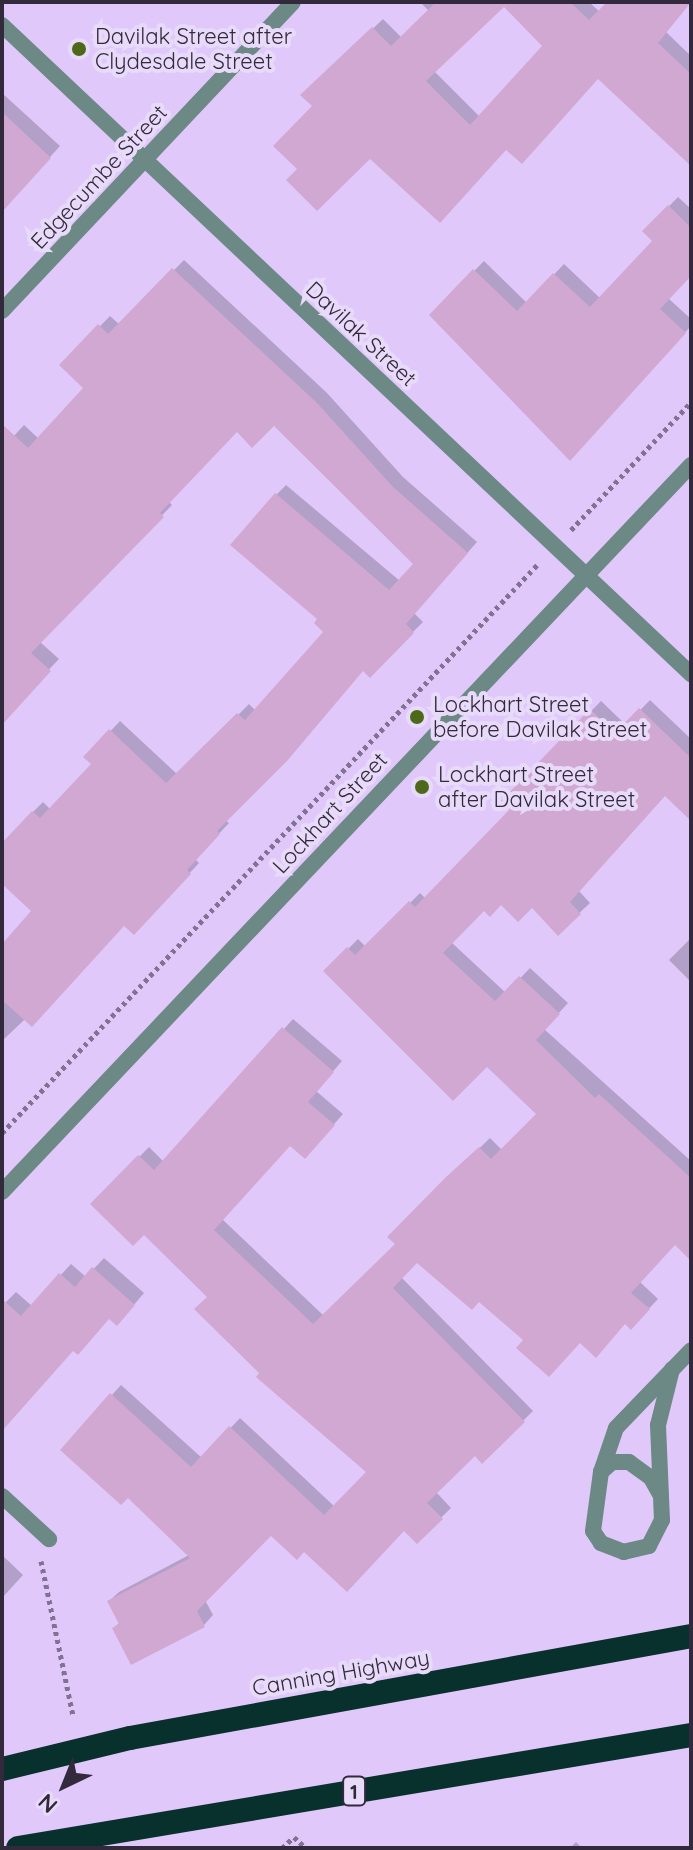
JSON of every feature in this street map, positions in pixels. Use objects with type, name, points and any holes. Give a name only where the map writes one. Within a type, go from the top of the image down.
[{"type":"highway","name":"Canning Highway","points":[[2,1769],[130,1738],[691,1636]]},
{"type":"highway","name":"1","points":[[18,1848],[93,1842],[691,1735]]},
{"type":"street","name":"Edgecumbe Street","points":[[2,311],[293,2]]},
{"type":"street","name":"Davilak Street","points":[[2,25],[691,674]]},
{"type":"street","name":"Lockhart Street","points":[[2,1192],[691,465]]},
{"type":"street","points":[[672,1369],[658,1425],[662,1520],[649,1546],[624,1552],[601,1543],[593,1531],[601,1472],[616,1428],[672,1369],[691,1350]]},
{"type":"street","points":[[601,1472],[612,1462],[629,1462],[651,1478],[661,1495]]},
{"type":"street","points":[[2,1496],[49,1539]]},
{"type":"path","points":[[2,1133],[691,402]]},
{"type":"path","points":[[49,1539],[41,1557],[73,1716]]},
{"type":"path","points":[[282,1848],[294,1837],[306,1848]]},
{"type":"building","points":[[436,2],[570,2],[589,20],[607,2],[691,2],[658,43],[691,74],[691,166],[598,79],[522,164],[506,150],[440,223],[370,159],[317,211],[286,180],[297,169],[273,146],[312,106],[300,95],[372,27],[391,46]],"holes":[[[504,7],[542,46],[470,125],[426,81]]]},
{"type":"building","points":[[2,112],[51,158],[2,212]]},
{"type":"building","points":[[668,205],[691,228],[691,276],[660,309],[686,333],[570,461],[429,315],[473,269],[517,311],[553,273],[590,307],[652,241],[642,231]]},
{"type":"building","points":[[172,268],[317,403],[393,487],[468,553],[406,624],[414,633],[370,678],[363,671],[287,761],[217,831],[220,834],[187,870],[191,874],[134,935],[124,926],[32,1027],[2,1000],[2,944],[31,911],[2,884],[2,843],[32,811],[40,818],[91,764],[83,757],[109,729],[166,783],[237,713],[245,720],[323,632],[314,623],[317,619],[230,545],[275,493],[389,590],[413,564],[274,426],[252,448],[237,432],[160,513],[164,517],[31,653],[51,671],[2,725],[2,424],[28,448],[83,388],[59,365],[98,324],[108,334]]},
{"type":"building","points":[[639,708],[691,758],[691,821],[665,796],[570,902],[581,914],[558,936],[532,908],[518,922],[501,905],[490,917],[484,911],[443,953],[495,1001],[519,976],[560,1014],[536,1040],[595,1098],[599,1094],[691,1178],[691,1261],[675,1245],[631,1293],[650,1309],[631,1330],[625,1324],[596,1358],[580,1343],[549,1377],[516,1348],[523,1340],[479,1302],[472,1310],[417,1263],[393,1288],[525,1422],[482,1464],[475,1456],[427,1503],[443,1519],[417,1544],[404,1531],[347,1592],[304,1552],[297,1560],[271,1536],[197,1611],[205,1627],[131,1665],[112,1628],[119,1624],[107,1601],[190,1558],[128,1498],[121,1505],[60,1450],[110,1393],[191,1467],[229,1426],[324,1515],[366,1472],[256,1377],[259,1373],[194,1309],[207,1297],[144,1235],[133,1246],[90,1204],[138,1155],[154,1170],[282,1027],[334,1072],[308,1102],[335,1125],[305,1159],[290,1146],[214,1230],[313,1324],[395,1244],[387,1237],[446,1177],[479,1147],[491,1159],[536,1114],[487,1067],[453,1101],[323,971],[347,947],[355,955],[409,901],[415,907],[510,809],[501,801],[590,709],[615,733]]},
{"type":"building","points":[[92,1267],[135,1305],[117,1326],[109,1319],[78,1355],[73,1351],[2,1431],[2,1299],[21,1316],[59,1273],[75,1287]]},
{"type":"place","name":"Davilak Street after Clydesdale Street","points":[[79,49]]},
{"type":"place","name":"Lockhart Street before Davilak Street","points":[[417,717]]},
{"type":"place","name":"Lockhart Street after Davilak Street","points":[[422,787]]}]
